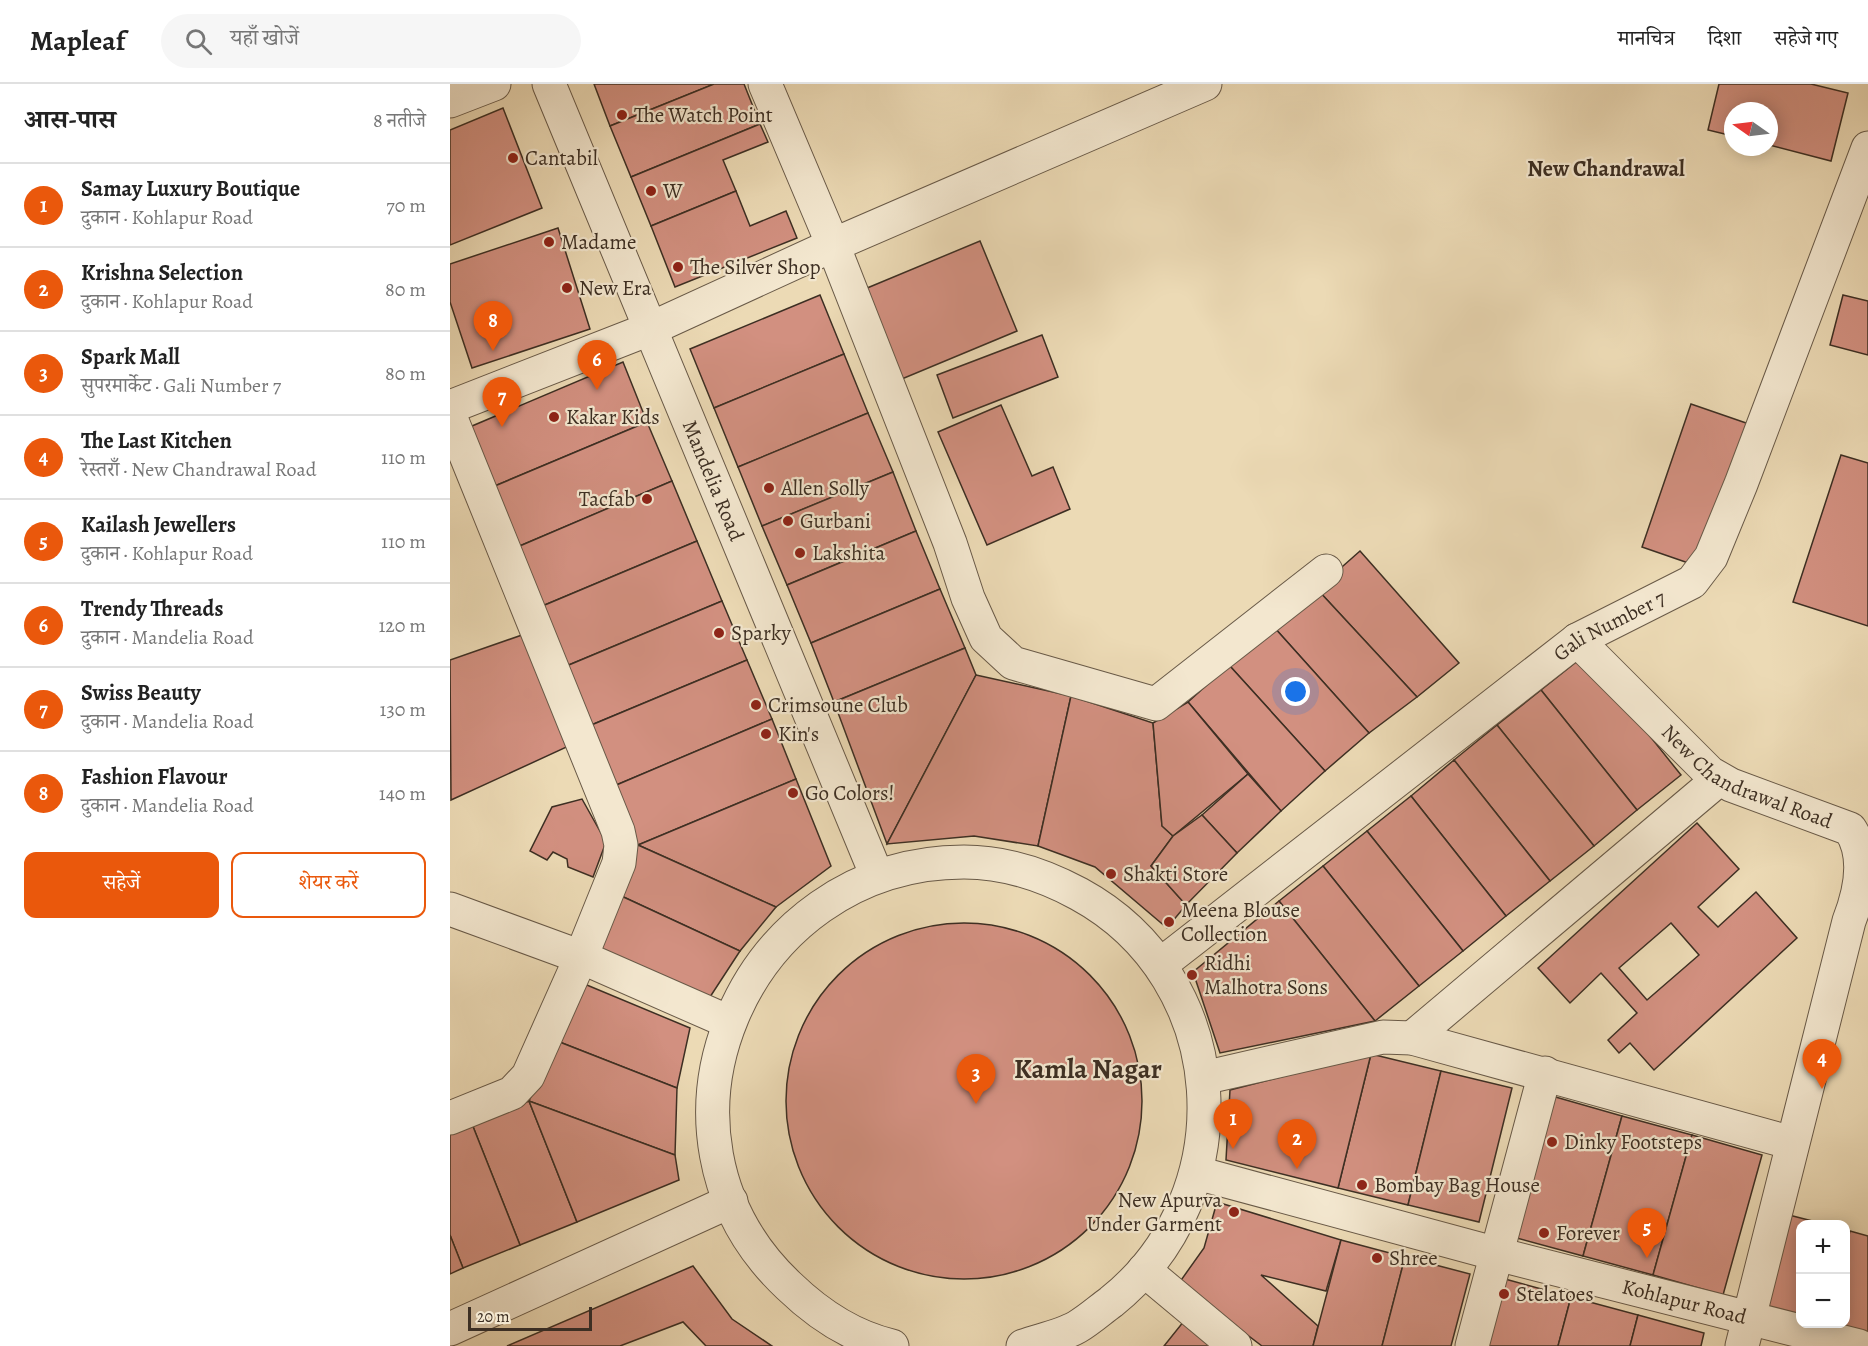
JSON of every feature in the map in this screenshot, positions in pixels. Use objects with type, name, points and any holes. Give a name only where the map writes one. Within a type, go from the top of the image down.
[{"type":"street","points":[[450,101],[494,84]]},
{"type":"street","name":"Mandelia Road","points":[[549,84],[652,328],[877,876]]},
{"type":"street","points":[[765,84],[833,245],[950,543],[968,598],[986,638],[1013,663],[1156,704],[1326,571]]},
{"type":"street","points":[[450,406],[652,328],[833,245],[1205,84]]},
{"type":"street","name":"Gali Number 7","points":[[1160,965],[1577,640],[1692,582],[1711,557],[1741,484],[1868,148]]},
{"type":"street","points":[[450,416],[618,831],[621,845],[619,863],[581,957],[528,1076],[512,1093],[450,1118]]},
{"type":"street","name":"New Chandrawal Road","points":[[1577,640],[1719,779],[1850,829],[1860,840],[1864,851],[1858,923],[1792,1143],[1746,1332]]},
{"type":"street","points":[[1412,1038],[1719,779]]},
{"type":"street","points":[[892,1346],[844,1327],[808,1304],[776,1274],[750,1240],[731,1201],[719,1166],[714,1131],[713,1094],[719,1057],[729,1022],[747,983],[772,949],[795,926],[838,894],[877,876],[921,865],[966,862],[1012,867],[1055,880],[1095,903],[1131,931],[1160,965],[1180,1001],[1195,1038],[1203,1078],[1203,1142],[1197,1173],[1180,1215],[1158,1254],[1079,1337],[1036,1344]]},
{"type":"street","points":[[450,909],[581,957],[729,1022]]},
{"type":"street","points":[[1203,1078],[1383,1037],[1412,1038],[1792,1143]]},
{"type":"street","points":[[1472,1346],[1545,1073]]},
{"type":"street","name":"Kohlapur Road","points":[[1197,1173],[1497,1254],[1746,1332],[1859,1346]]},
{"type":"street","points":[[450,1329],[731,1201]]},
{"type":"street","points":[[1144,1270],[1235,1346]]},
{"type":"building","points":[[594,84],[714,84],[610,126]]},
{"type":"building","points":[[714,84],[744,84],[760,124],[631,177],[610,126]]},
{"type":"building","points":[[1719,84],[1811,84],[1848,93],[1831,161],[1778,147],[1778,102],[1724,102],[1724,134],[1708,130]]},
{"type":"building","points":[[503,108],[542,208],[450,245],[450,130]]},
{"type":"building","points":[[760,124],[768,142],[723,160],[736,191],[651,226],[631,177]]},
{"type":"building","points":[[736,191],[750,226],[786,211],[797,238],[675,287],[651,226]]},
{"type":"building","points":[[558,228],[590,329],[472,368],[450,302],[450,264]]},
{"type":"building","points":[[980,241],[1017,331],[897,381],[860,291]]},
{"type":"building","points":[[820,295],[844,354],[714,408],[690,349]]},
{"type":"building","points":[[1843,295],[1868,301],[1868,355],[1830,345]]},
{"type":"building","points":[[1042,335],[1058,377],[953,418],[937,375]]},
{"type":"building","points":[[844,354],[868,413],[738,467],[714,408]]},
{"type":"building","points":[[623,362],[647,422],[490,488],[465,429]]},
{"type":"building","points":[[1691,404],[1749,424],[1700,567],[1642,547]]},
{"type":"building","points":[[1001,405],[1032,476],[1053,467],[1070,509],[987,545],[938,432]]},
{"type":"building","points":[[868,413],[893,472],[762,526],[738,467]]},
{"type":"building","points":[[647,422],[672,481],[515,548],[490,488]]},
{"type":"building","points":[[1841,455],[1868,463],[1868,626],[1793,602]]},
{"type":"building","points":[[893,472],[916,531],[787,585],[762,526]]},
{"type":"building","points":[[672,481],[697,541],[540,607],[515,548]]},
{"type":"building","points":[[916,531],[940,589],[811,643],[787,585]]},
{"type":"building","points":[[697,541],[722,601],[564,667],[540,607]]},
{"type":"building","points":[[1360,551],[1459,663],[1417,697],[1317,589]]},
{"type":"building","points":[[940,589],[965,648],[834,702],[811,643]]},
{"type":"building","points":[[1317,589],[1417,697],[1369,733],[1273,626]]},
{"type":"building","points":[[722,601],[747,660],[589,726],[564,667]]},
{"type":"building","points":[[1273,626],[1369,733],[1325,771],[1229,665]]},
{"type":"building","points":[[522,635],[571,745],[451,800],[450,660]]},
{"type":"building","points":[[965,648],[976,675],[887,844],[834,702]]},
{"type":"building","points":[[1585,655],[1681,775],[1637,810],[1541,690]]},
{"type":"building","points":[[747,660],[772,719],[614,786],[589,726]]},
{"type":"building","points":[[1229,665],[1325,771],[1281,811],[1188,702]]},
{"type":"building","points":[[976,675],[1071,696],[1038,846],[974,836],[887,844]]},
{"type":"building","points":[[1541,690],[1637,810],[1594,846],[1497,725]]},
{"type":"building","points":[[1071,696],[1153,723],[1162,826],[1173,836],[1151,866],[1186,905],[1167,928],[1095,867],[1038,846]]},
{"type":"building","points":[[1188,702],[1248,774],[1173,836],[1162,826],[1153,723]]},
{"type":"building","points":[[772,719],[796,779],[638,845],[614,786]]},
{"type":"building","points":[[1497,725],[1594,846],[1550,881],[1454,760]]},
{"type":"building","points":[[1454,760],[1550,881],[1506,916],[1411,796]]},
{"type":"building","points":[[1248,774],[1281,811],[1237,853],[1202,815]]},
{"type":"building","points":[[796,779],[831,866],[776,907],[638,845]]},
{"type":"building","points":[[1411,796],[1506,916],[1463,951],[1367,831]]},
{"type":"building","points":[[582,799],[606,842],[593,877],[568,867],[567,859],[553,852],[547,860],[530,851],[552,807]]},
{"type":"building","points":[[1202,815],[1237,853],[1186,905],[1151,866],[1173,836]]},
{"type":"building","points":[[1697,823],[1739,869],[1698,907],[1718,927],[1756,892],[1797,938],[1654,1070],[1630,1043],[1619,1053],[1608,1040],[1637,1013],[1601,973],[1570,1003],[1538,968]],"holes":[[[1671,923],[1699,955],[1647,1000],[1619,968]]]},
{"type":"building","points":[[1367,831],[1463,951],[1419,986],[1323,866]]},
{"type":"building","points":[[638,845],[776,907],[740,951],[617,894]]},
{"type":"building","points":[[1323,866],[1419,986],[1375,1021],[1279,901]]},
{"type":"building","points":[[617,894],[740,951],[710,997],[593,945]]},
{"type":"building","points":[[1279,901],[1375,1021],[1220,1053],[1193,972]]},
{"type":"building","points":[[964,923],[999,927],[1032,937],[1063,953],[1090,975],[1112,1002],[1128,1033],[1138,1066],[1142,1101],[1138,1136],[1128,1169],[1112,1200],[1090,1227],[1063,1249],[1032,1265],[999,1275],[964,1279],[929,1275],[896,1265],[865,1249],[838,1227],[816,1200],[800,1169],[790,1136],[786,1101],[790,1066],[800,1033],[816,1002],[838,975],[865,953],[896,937],[929,927]]},
{"type":"building","points":[[582,983],[690,1028],[677,1088],[557,1041]]},
{"type":"building","points":[[557,1041],[677,1088],[675,1155],[529,1101]]},
{"type":"building","points":[[1371,1054],[1441,1071],[1408,1205],[1338,1188]]},
{"type":"building","points":[[1371,1054],[1338,1188],[1226,1160],[1230,1090]]},
{"type":"building","points":[[1441,1071],[1512,1088],[1479,1222],[1408,1205]]},
{"type":"building","points":[[1552,1096],[1622,1116],[1583,1256],[1513,1237]]},
{"type":"building","points":[[529,1101],[577,1222],[520,1245],[472,1124]]},
{"type":"building","points":[[529,1101],[675,1155],[679,1180],[577,1222]]},
{"type":"building","points":[[1622,1116],[1692,1135],[1653,1275],[1583,1256]]},
{"type":"building","points":[[472,1124],[520,1245],[463,1268],[450,1235],[450,1133]]},
{"type":"building","points":[[1692,1135],[1762,1155],[1723,1295],[1653,1275]]},
{"type":"building","points":[[1217,1202],[1341,1240],[1326,1291],[1261,1275],[1318,1326],[1313,1346],[1262,1346],[1179,1283],[1204,1248]]},
{"type":"building","points":[[1789,1215],[1808,1220],[1796,1220],[1796,1320],[1765,1312]]},
{"type":"building","points":[[1850,1231],[1868,1236],[1868,1339],[1837,1328],[1850,1328]]},
{"type":"building","points":[[450,1235],[463,1268],[450,1274]]},
{"type":"building","points":[[1341,1240],[1405,1257],[1382,1346],[1313,1346]]},
{"type":"building","points":[[1405,1257],[1470,1274],[1451,1346],[1382,1346]]},
{"type":"building","points":[[693,1266],[732,1319],[772,1346],[706,1346],[683,1322],[620,1346],[507,1346]]},
{"type":"building","points":[[1505,1279],[1571,1297],[1558,1346],[1487,1346]]},
{"type":"building","points":[[1571,1297],[1638,1315],[1630,1346],[1558,1346]]},
{"type":"building","points":[[1638,1315],[1704,1333],[1701,1346],[1630,1346]]},
{"type":"building","points":[[1184,1321],[1216,1346],[1164,1346]]},
{"type":"place","name":"The Watch Point","points":[[622,115]]},
{"type":"place","name":"Cantabil","points":[[513,158]]},
{"type":"place","name":"W","points":[[651,191]]},
{"type":"place","name":"Madame","points":[[549,242]]},
{"type":"place","name":"The Silver Shop","points":[[678,267]]},
{"type":"place","name":"New Era","points":[[567,288]]},
{"type":"place","name":"Fashion Flavour","points":[[493,351]]},
{"type":"place","name":"Trendy Threads","points":[[597,390]]},
{"type":"place","name":"Kakar Kids","points":[[554,417]]},
{"type":"place","name":"Swiss Beauty","points":[[502,427]]},
{"type":"place","name":"Allen Solly","points":[[769,488]]},
{"type":"place","name":"Tacfab","points":[[647,499]]},
{"type":"place","name":"Gurbani","points":[[788,521]]},
{"type":"place","name":"Lakshita","points":[[800,553]]},
{"type":"place","name":"Sparky","points":[[719,633]]},
{"type":"place","name":"Crimsoune Club","points":[[756,705]]},
{"type":"place","name":"Kin's","points":[[766,734]]},
{"type":"place","name":"Go Colors!","points":[[793,793]]},
{"type":"place","name":"Shakti Store","points":[[1111,874]]},
{"type":"place","name":"Meena Blouse Collection","points":[[1169,922]]},
{"type":"place","name":"Ridhi Malhotra Sons","points":[[1192,975]]},
{"type":"place","name":"The Last Kitchen","points":[[1822,1089]]},
{"type":"place","name":"Spark Mall","points":[[976,1104]]},
{"type":"place","name":"Dinky Footsteps","points":[[1552,1142]]},
{"type":"place","name":"Samay Luxury Boutique","points":[[1233,1149]]},
{"type":"place","name":"Krishna Selection","points":[[1297,1169]]},
{"type":"place","name":"Bombay Bag House","points":[[1362,1185]]},
{"type":"place","name":"New Apurva Under Garment","points":[[1234,1212]]},
{"type":"place","name":"Forever","points":[[1544,1233]]},
{"type":"place","name":"Shree","points":[[1377,1258]]},
{"type":"place","name":"Kailash Jewellers","points":[[1647,1258]]},
{"type":"place","name":"Stelatoes","points":[[1504,1294]]},
{"type":"district","name":"New Chandrawal","points":[[1606,169]]},
{"type":"district","name":"Kamla Nagar","points":[[1088,1069]]}]
